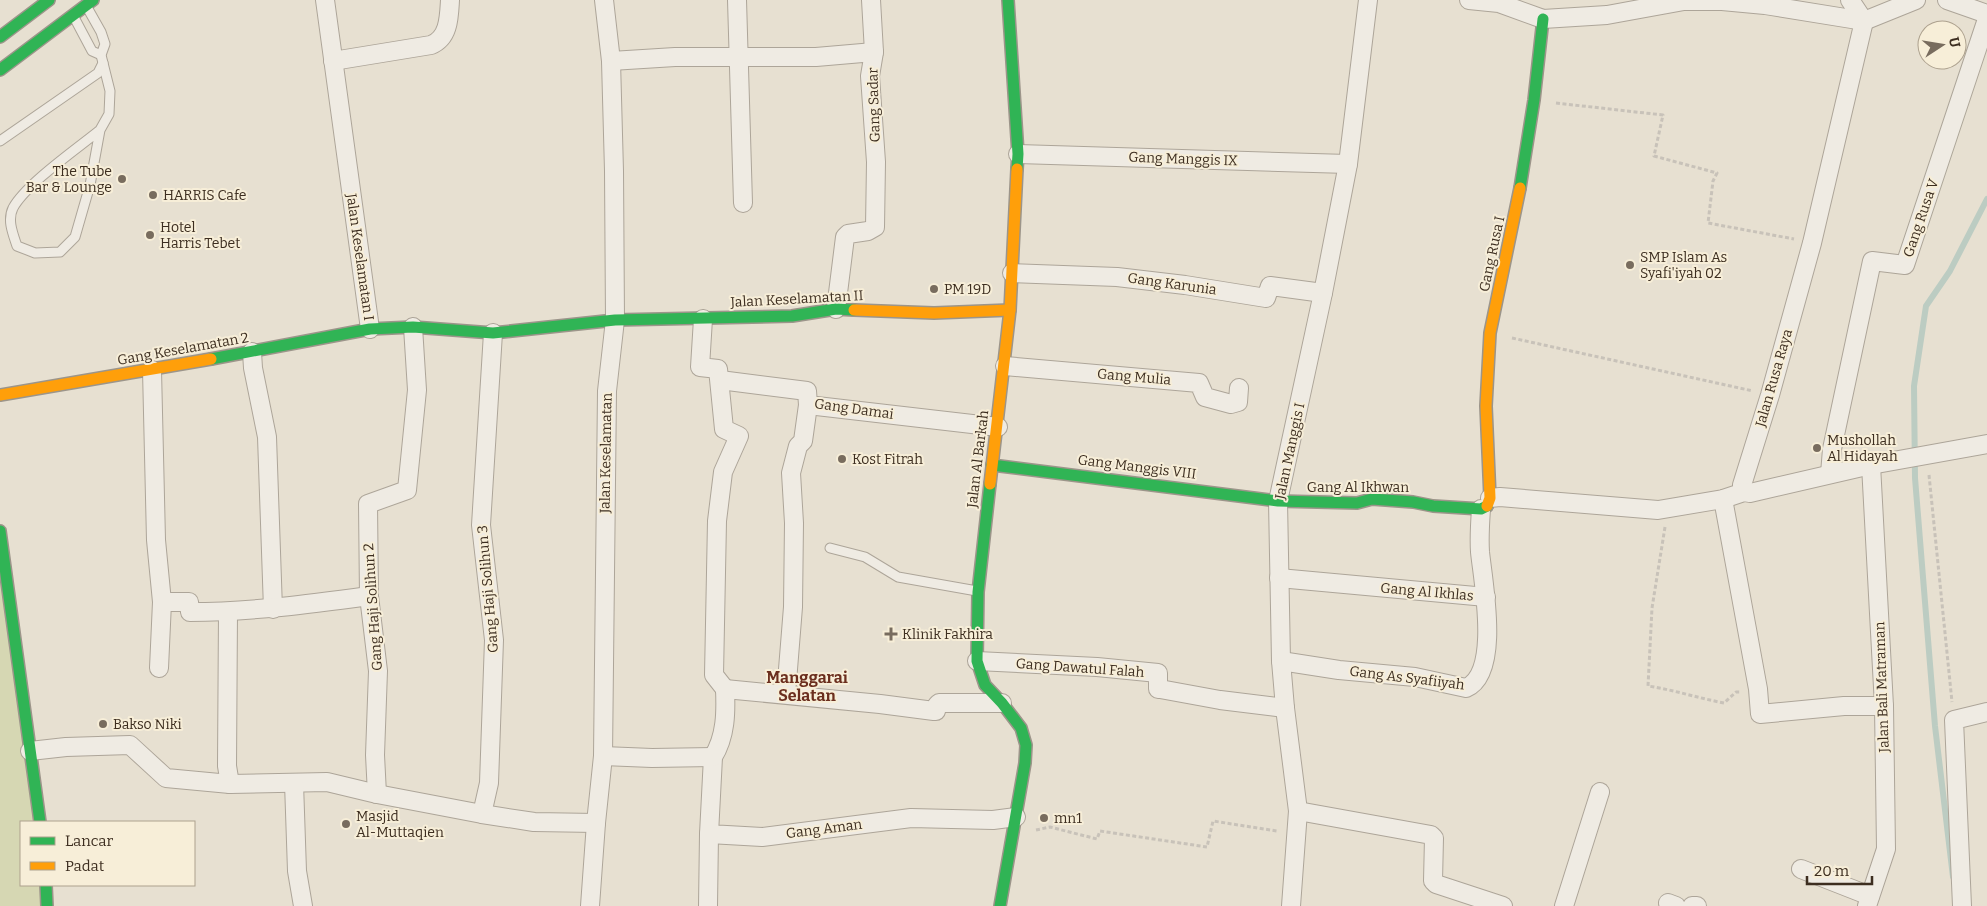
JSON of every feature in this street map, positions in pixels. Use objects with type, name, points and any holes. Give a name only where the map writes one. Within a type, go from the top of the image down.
[{"type":"street","points":[[0,37],[6,28],[49,0]]},
{"type":"street","name":"Jalan Keselamatan I","points":[[325,0],[370,329],[414,327],[492,333],[615,320]]},
{"type":"street","points":[[333,61],[431,45],[439,42],[444,35],[450,0]]},
{"type":"street","name":"Jalan Keselamatan","points":[[590,906],[603,756],[607,391],[615,320],[611,61],[604,0]]},
{"type":"street","points":[[737,0],[737,58],[743,203]]},
{"type":"street","points":[[871,0],[874,52]]},
{"type":"street","name":"Jalan Al Barkah","points":[[1000,906],[1025,763],[1026,745],[1021,728],[1002,703],[985,686],[977,661],[978,592],[1010,310],[1018,154],[1008,0]]},
{"type":"street","name":"Jalan Manggis I","points":[[1291,906],[1298,811],[1281,661],[1278,501],[1323,293],[1348,164],[1368,0]]},
{"type":"street","points":[[1469,0],[1499,3],[1544,19],[1607,15],[1648,3],[1722,1],[1765,2],[1864,21],[1916,0]]},
{"type":"street","points":[[1850,0],[1864,21]]},
{"type":"street","points":[[1947,0],[1987,14]]},
{"type":"street","points":[[0,70],[74,17],[90,3]]},
{"type":"street","name":"Gang Rusa I","points":[[1486,503],[1486,406],[1490,333],[1516,211],[1534,100],[1544,19]]},
{"type":"street","name":"Gang Rusa V","points":[[1830,474],[1832,449],[1872,261],[1906,265],[1987,19]]},
{"type":"street","name":"Jalan Rusa Raya","points":[[1744,492],[1742,485],[1770,395],[1812,243],[1864,21]]},
{"type":"street","name":"Gang Sadar","points":[[611,61],[675,57],[816,57],[874,52],[870,76],[876,162],[875,227],[868,231],[848,234],[846,237],[836,309]]},
{"type":"street","name":"Gang Manggis IX","points":[[1018,154],[1348,164]]},
{"type":"street","name":"Gang Karunia","points":[[1012,273],[1117,277],[1185,284],[1266,298],[1270,286],[1323,293]]},
{"type":"street","name":"Jalan Keselamatan II","points":[[615,320],[792,316],[836,309],[934,313],[1010,310]]},
{"type":"street","points":[[703,319],[700,366],[718,369],[724,429],[739,436],[723,472],[717,520],[714,675],[725,689],[726,718],[719,747],[713,757],[708,906]]},
{"type":"street","name":"Gang Haji Solihun 2","points":[[377,794],[378,670],[370,596],[368,504],[407,490],[416,390],[414,327]]},
{"type":"street","name":"Gang Keselamatan 2","points":[[0,395],[152,370],[370,329]]},
{"type":"street","name":"Gang Haji Solihun 3","points":[[482,814],[489,784],[494,640],[482,525],[492,333]]},
{"type":"street","points":[[252,352],[253,368],[267,437],[273,609]]},
{"type":"street","name":"Gang Mulia","points":[[1005,366],[1199,383],[1205,397],[1231,404],[1238,402],[1239,388]]},
{"type":"street","points":[[152,370],[156,540],[162,602],[159,668]]},
{"type":"street","name":"Gang Damai","points":[[720,380],[808,391],[808,405],[998,427]]},
{"type":"street","points":[[786,694],[792,607],[794,523],[791,473],[798,446],[804,441],[808,405]]},
{"type":"street","points":[[1486,503],[1500,497],[1658,510],[1723,498],[1744,492],[1750,493],[1878,464],[1987,444]]},
{"type":"street","name":"Jalan Bali Matraman","points":[[1869,901],[1886,849],[1878,464]]},
{"type":"street","name":"Gang Manggis VIII","points":[[992,465],[1278,501]]},
{"type":"street","points":[[1723,498],[1758,690],[1760,714],[1844,706],[1884,706]]},
{"type":"street","name":"Gang Al Ikhwan","points":[[1278,501],[1357,503],[1372,499],[1413,502],[1433,506],[1486,503]]},
{"type":"street","name":"Gang Al Ikhlas","points":[[1279,578],[1486,597],[1480,552],[1486,503]]},
{"type":"street","points":[[0,531],[40,821]]},
{"type":"street","points":[[162,602],[189,602],[190,612],[228,612],[273,609],[370,596]]},
{"type":"street","name":"Gang As Syafiiyah","points":[[1281,661],[1339,670],[1415,677],[1466,688],[1473,685],[1483,665],[1487,633],[1486,597]]},
{"type":"street","points":[[228,612],[227,766],[230,784]]},
{"type":"street","name":"Gang Dawatul Falah","points":[[977,661],[1096,666],[1158,673],[1158,689],[1220,700],[1285,708]]},
{"type":"street","points":[[725,689],[934,711],[936,711],[937,704],[939,703],[1002,703]]},
{"type":"street","points":[[1962,906],[1954,720],[1987,712]]},
{"type":"street","points":[[30,751],[66,747],[130,745],[166,778],[230,784],[327,782],[377,794],[534,822],[596,823]]},
{"type":"street","points":[[603,756],[652,758],[713,757]]},
{"type":"street","points":[[294,783],[297,871],[303,906]]},
{"type":"street","points":[[1564,906],[1600,792]]},
{"type":"street","points":[[1298,811],[1431,835],[1434,838],[1433,881],[1436,884],[1504,906]]},
{"type":"street","name":"Gang Aman","points":[[709,834],[762,837],[911,818],[994,820],[1014,826]]},
{"type":"street","points":[[1801,869],[1869,901]]},
{"type":"street","points":[[46,886],[47,906]]},
{"type":"street","points":[[1692,906],[1697,906]]},
{"type":"lane","points":[[0,141],[98,73],[105,44],[90,3]]},
{"type":"lane","points":[[74,17],[92,51],[102,59],[110,91],[109,114],[100,130],[90,185],[75,237],[60,252],[35,252],[17,246],[10,228],[12,209],[40,179],[100,130]]},
{"type":"lane","points":[[830,548],[865,557],[898,577],[978,592]]},
{"type":"path","points":[[1534,100],[1663,115],[1654,156],[1717,173],[1713,181],[1708,223],[1812,243]]},
{"type":"path","points":[[1490,333],[1770,395]]},
{"type":"path","points":[[1951,450],[1929,474],[1954,720]]},
{"type":"path","points":[[1663,509],[1665,532],[1652,608],[1648,686],[1673,690],[1690,696],[1724,703],[1736,692],[1758,690]]},
{"type":"path","points":[[1014,826],[1050,828],[1097,839],[1100,831],[1207,847],[1213,821],[1296,834]]},
{"type":"green space","points":[[0,532],[40,821],[20,821],[20,886],[45,886],[46,906],[0,906]]},
{"type":"waterway","points":[[1953,877],[1935,726],[1915,478],[1914,386],[1926,306],[1950,271],[1987,199]]},
{"type":"traffic: fast","points":[[0,37],[49,0]]},
{"type":"traffic: fast","points":[[0,70],[93,0]]},
{"type":"traffic: fast","points":[[1008,0],[1018,154],[1017,169]]},
{"type":"traffic: fast","points":[[1520,188],[1534,100],[1543,19]]},
{"type":"traffic: fast","points":[[211,359],[370,329],[413,327],[493,333],[615,320],[792,316],[836,309],[854,310]]},
{"type":"traffic: fast","points":[[992,465],[1278,501],[1357,503],[1372,499],[1481,509],[1487,506]]},
{"type":"traffic: fast","points":[[990,484],[978,592],[977,661],[985,685],[1021,728],[1026,745],[1025,763],[1000,906]]},
{"type":"traffic: fast","points":[[0,531],[40,821]]},
{"type":"traffic: fast","points":[[46,886],[47,906]]},
{"type":"traffic: slow","points":[[990,484],[1010,310],[1017,169]]},
{"type":"traffic: slow","points":[[1487,506],[1490,498],[1486,406],[1490,333],[1520,188]]},
{"type":"traffic: slow","points":[[854,310],[934,313],[1010,310]]},
{"type":"traffic: slow","points":[[0,395],[211,359]]},
{"type":"place","name":"The Tube Bar & Lounge","points":[[122,179]]},
{"type":"place","name":"HARRIS Cafe","points":[[153,195]]},
{"type":"place","name":"Hotel Harris Tebet","points":[[150,235]]},
{"type":"place","name":"SMP Islam As Syafi'iyah 02","points":[[1630,265]]},
{"type":"place","name":"PM 19D","points":[[934,289]]},
{"type":"place","name":"Mushollah Al Hidayah","points":[[1817,448]]},
{"type":"place","name":"Kost Fitrah","points":[[842,459]]},
{"type":"place","name":"Klinik Fakhira","points":[[891,634]]},
{"type":"place","name":"Bakso Niki","points":[[103,724]]},
{"type":"place","name":"mn1","points":[[1044,818]]},
{"type":"place","name":"Masjid Al-Muttaqien","points":[[346,824]]},
{"type":"district","name":"Manggarai Selatan","points":[[807,686]]}]
